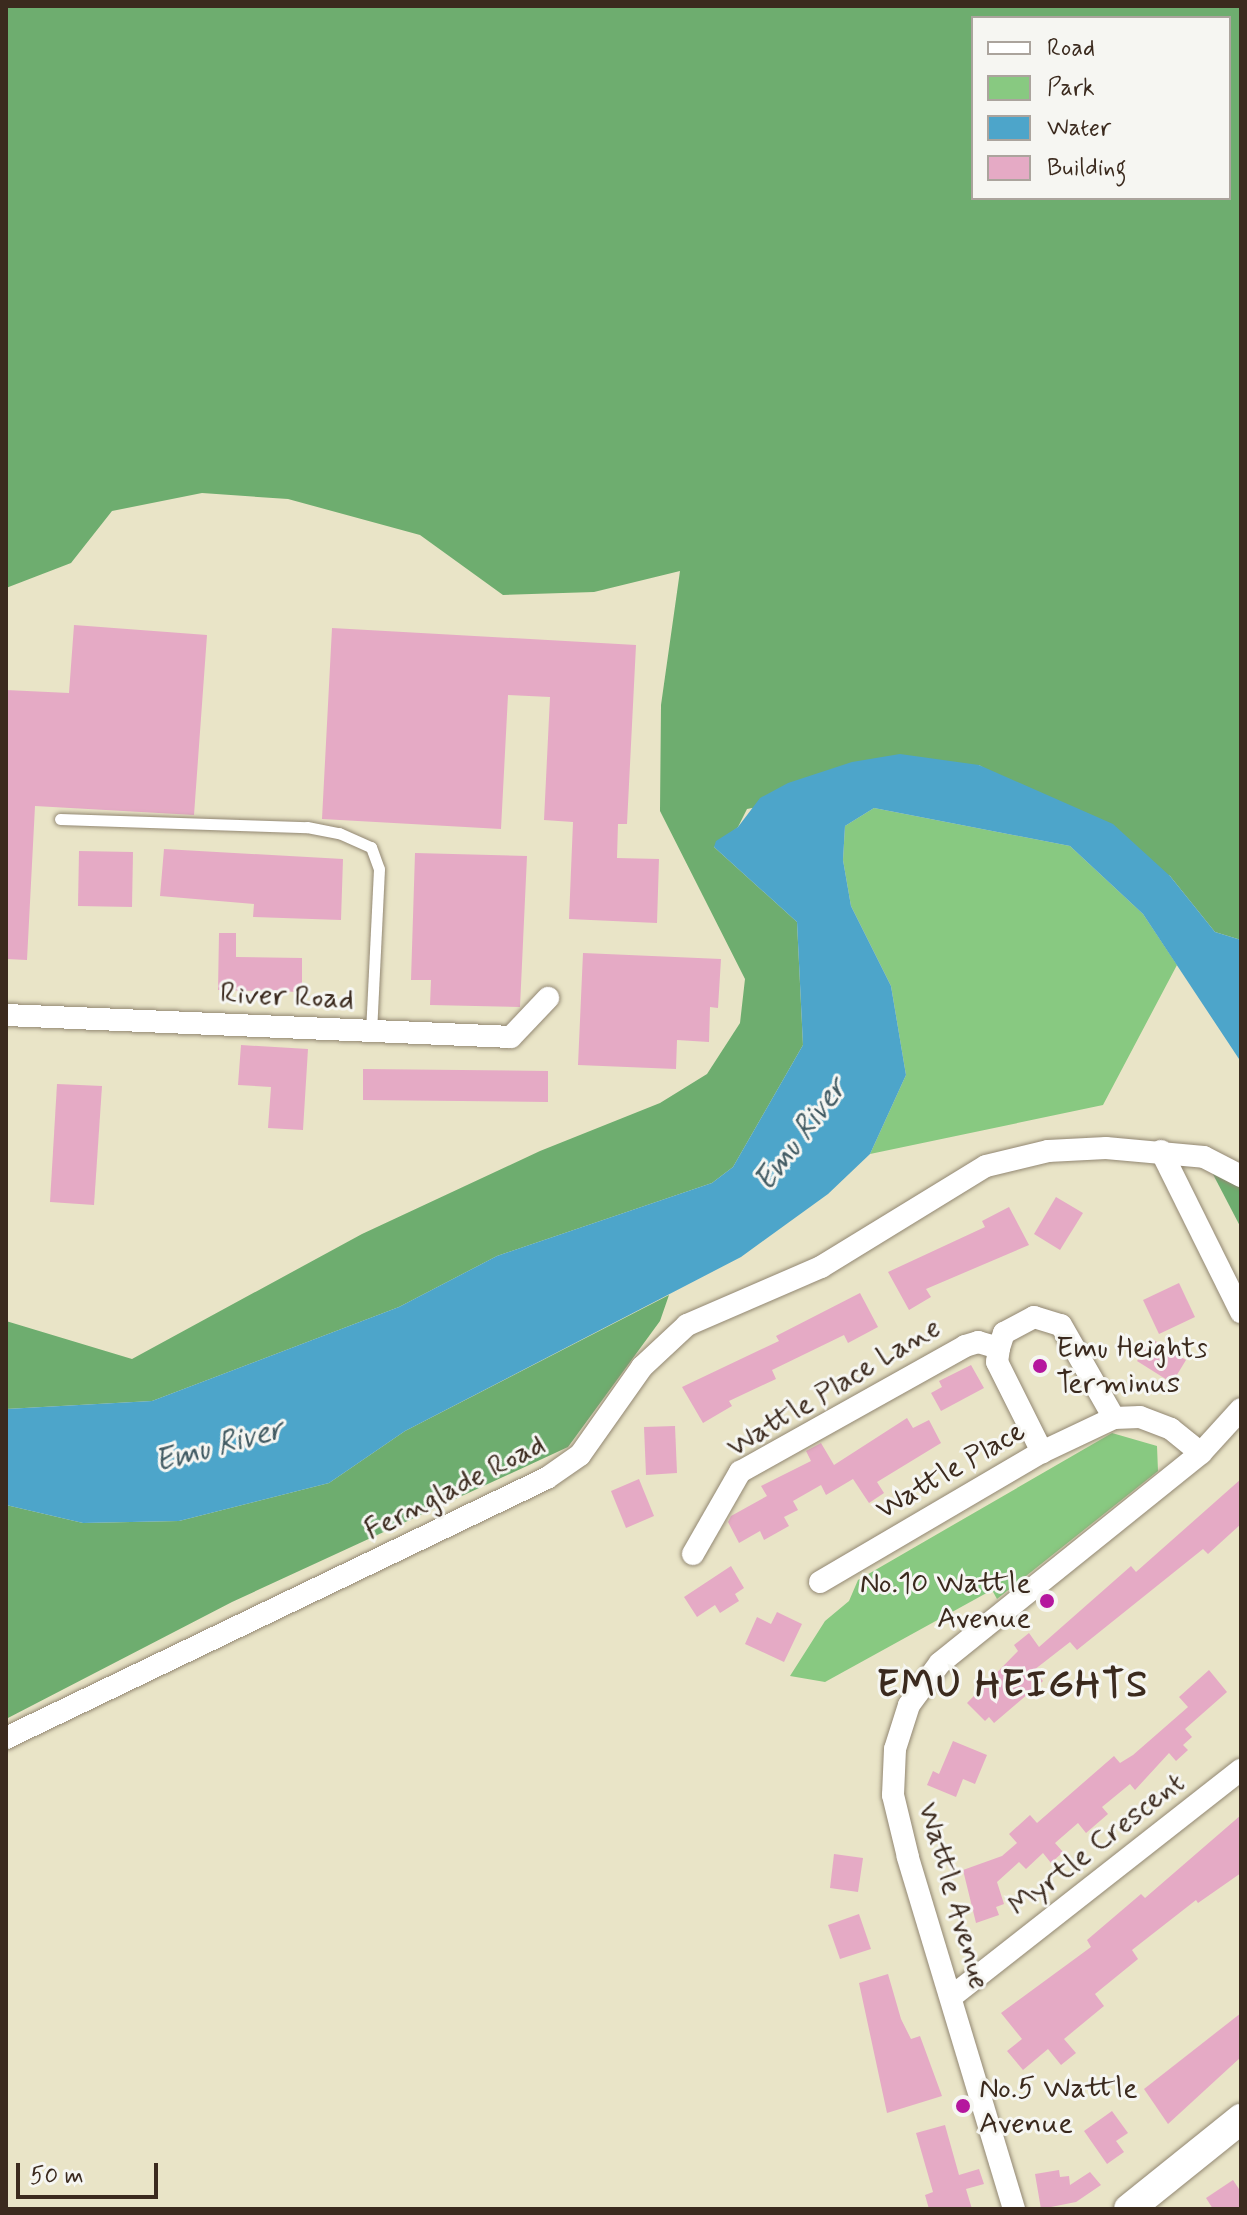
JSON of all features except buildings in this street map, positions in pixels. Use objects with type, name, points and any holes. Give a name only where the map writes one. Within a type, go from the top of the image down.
[{"type":"main road","points":[[1129,2209],[1241,2119]]},
{"type":"street","name":"River Road","points":[[6,1015],[511,1037],[548,998]]},
{"type":"street","name":"Fernglade Road","points":[[6,1738],[547,1478],[580,1455],[642,1367],[687,1325],[821,1267],[986,1166],[1048,1151],[1161,1151],[1204,1157],[1241,1176]]},
{"type":"street","points":[[1161,1151],[1241,1312]]},
{"type":"street","points":[[1042,1452],[997,1362],[1004,1333],[1034,1317],[1061,1325],[1114,1418],[1140,1417],[1171,1429],[1201,1453]]},
{"type":"street","name":"Wattle Place Lane","points":[[693,1554],[740,1472],[965,1346],[978,1342],[999,1348]]},
{"type":"street","name":"Wattle Avenue","points":[[1014,2209],[893,1795],[895,1749],[909,1705],[940,1663],[974,1631],[1201,1453],[1241,1409]]},
{"type":"street","name":"Wattle Place","points":[[820,1582],[1042,1452],[1114,1418]]},
{"type":"street","name":"Myrtle Crescent","points":[[951,1997],[1241,1770]]},
{"type":"lane","points":[[60,819],[307,827],[339,833],[371,847],[379,869],[371,1031]]},
{"type":"green space","points":[[6,6],[1241,6],[1241,940],[1215,932],[1170,876],[979,765],[747,809],[738,827],[714,847],[797,922],[803,1045],[733,1167],[712,1183],[497,1256],[399,1307],[152,1401],[6,1409],[6,1321],[132,1359],[362,1234],[540,1151],[660,1103],[707,1074],[740,1023],[745,979],[660,811],[661,705],[680,571],[594,592],[503,595],[420,535],[288,499],[202,493],[112,511],[71,563],[6,588]]},
{"type":"green space","points":[[874,808],[1070,846],[1143,914],[1177,965],[1103,1105],[870,1154],[906,1075],[891,986],[851,906],[843,860],[845,826]]},
{"type":"green space","points":[[1204,1157],[1241,1176],[1241,1228]]},
{"type":"green space","points":[[669,1295],[660,1321],[568,1447],[232,1602],[6,1719],[6,1505],[83,1523],[179,1521],[329,1483],[405,1431]]},
{"type":"green space","points":[[1112,1433],[1157,1446],[1158,1471],[997,1599],[992,1590],[825,1682],[790,1676],[825,1621],[849,1601],[858,1580]]},
{"type":"water","name":"Emu River","points":[[900,754],[979,765],[1113,824],[1170,876],[1215,932],[1241,940],[1241,1062],[1143,914],[1070,846],[874,808],[845,826],[843,860],[851,906],[891,986],[906,1075],[870,1154],[828,1194],[741,1257],[405,1431],[329,1483],[179,1521],[83,1523],[6,1505],[6,1409],[152,1401],[399,1307],[497,1256],[712,1183],[733,1167],[803,1045],[797,922],[714,847],[716,841],[738,827],[760,798],[788,783],[852,762]]},
{"type":"place","name":"Emu Heights Terminus","points":[[1040,1366]]},
{"type":"place","name":"No.10 Wattle Avenue","points":[[1047,1601]]},
{"type":"place","name":"No.5 Wattle Avenue","points":[[963,2106]]},
{"type":"district","name":"EMU HEIGHTS","points":[[1013,1686]]}]
